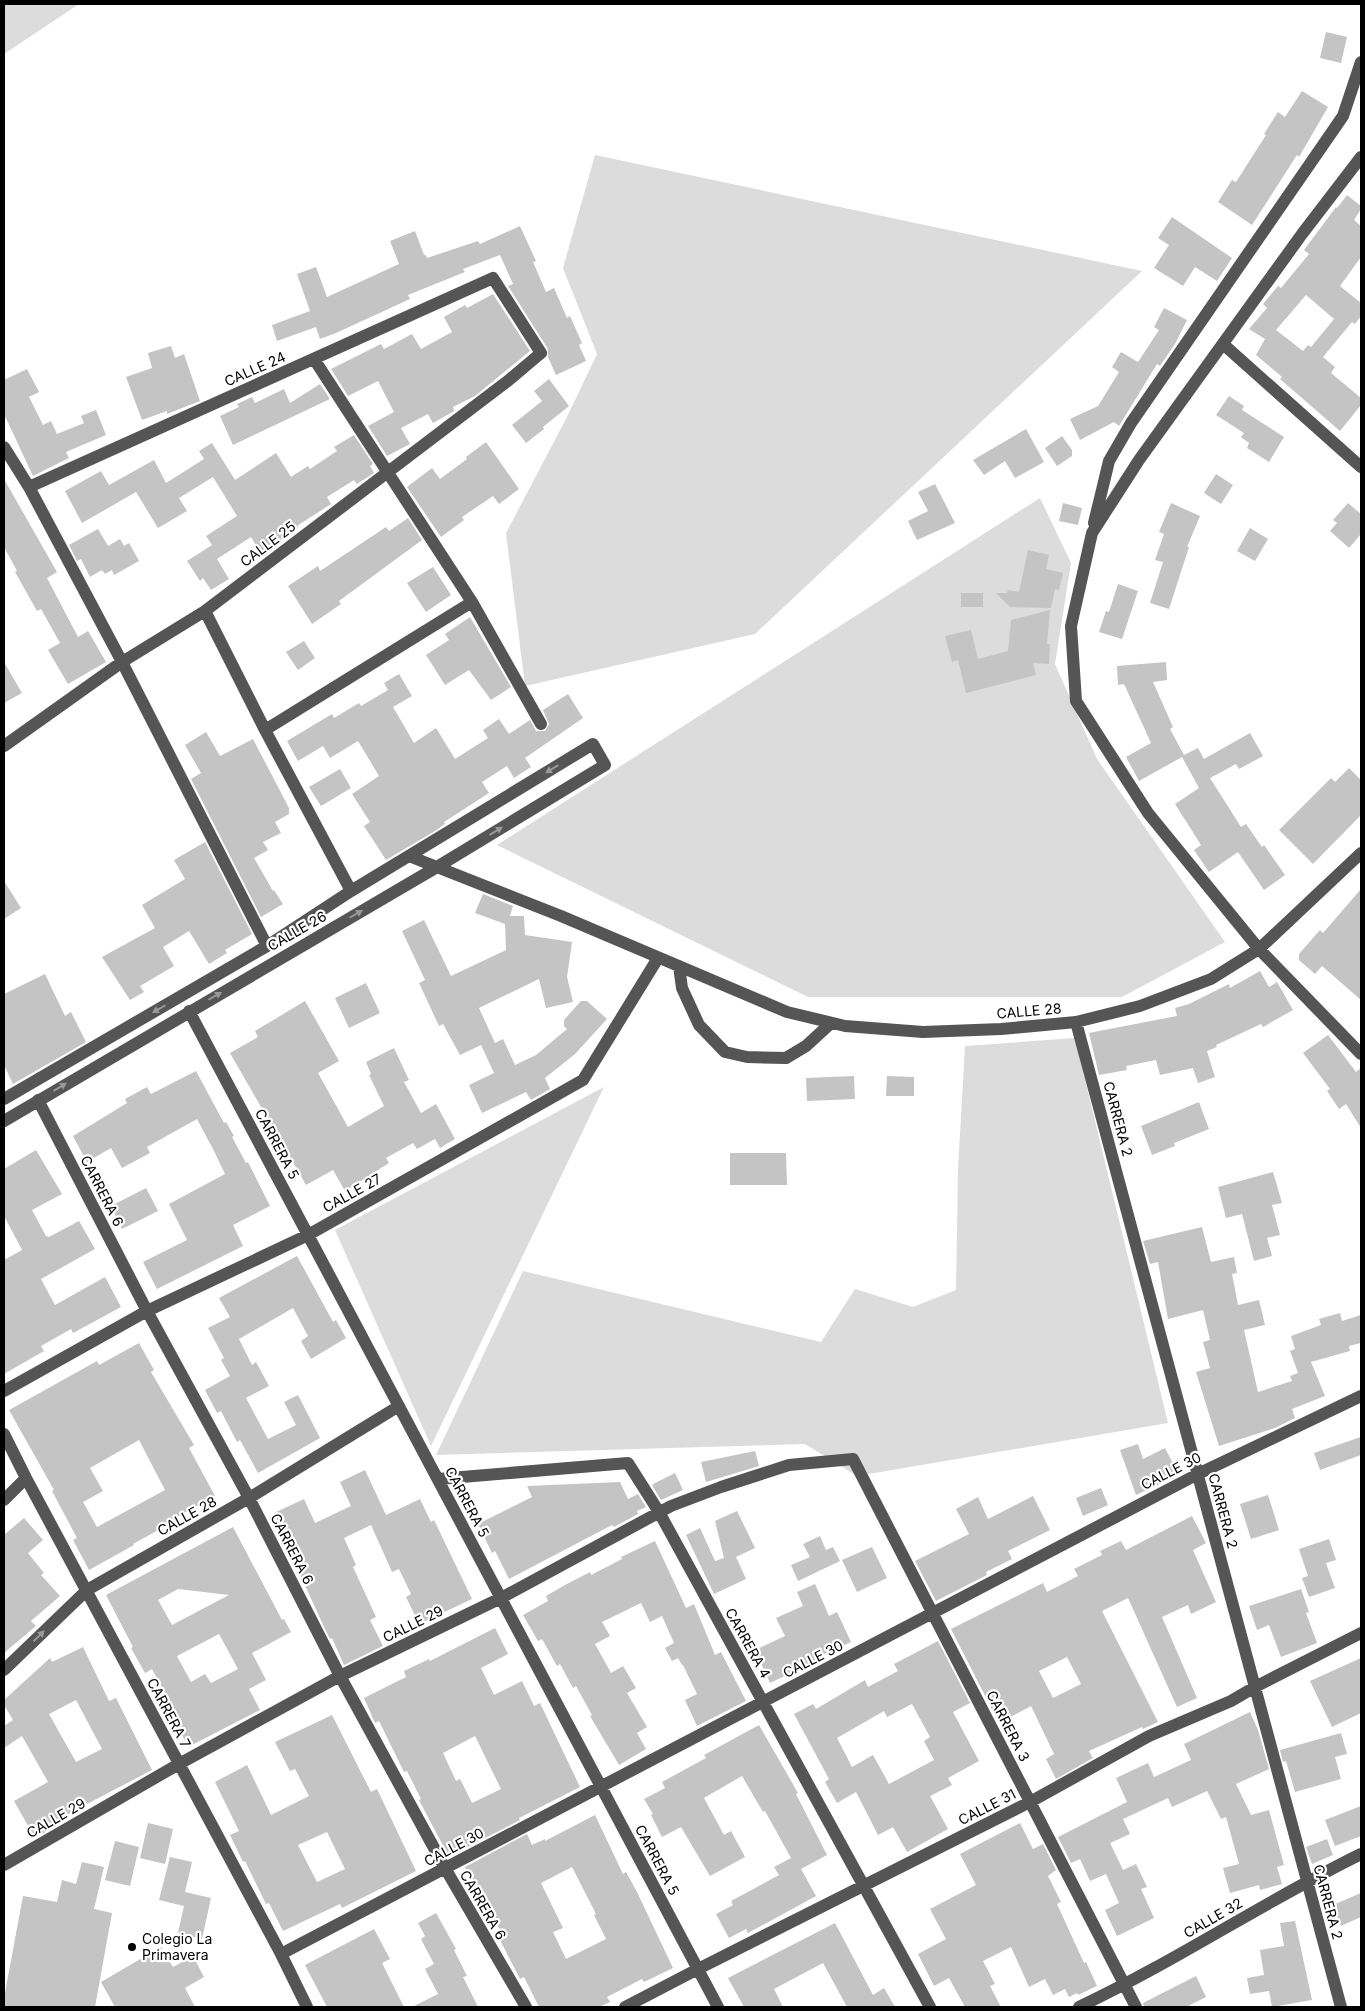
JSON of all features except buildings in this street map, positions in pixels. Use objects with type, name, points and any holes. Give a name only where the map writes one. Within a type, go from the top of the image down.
[{"type":"street","points":[[1361,62],[1343,116],[1131,423],[1109,461],[1071,626],[1076,701],[1148,813],[1259,949],[1361,1054]]},
{"type":"street","points":[[1092,533],[1139,460],[1302,234],[1361,158]]},
{"type":"street","name":"CALLE 25","points":[[4,746],[122,662],[205,611],[509,380],[541,353],[493,278]]},
{"type":"street","name":"CALLE 24","points":[[29,487],[493,278]]},
{"type":"street","points":[[1224,344],[1361,467]]},
{"type":"street","points":[[314,358],[472,602],[541,724]]},
{"type":"street","points":[[4,447],[29,487],[122,662],[267,946]]},
{"type":"street","points":[[265,730],[472,602]]},
{"type":"street","points":[[205,611],[265,730],[351,891]]},
{"type":"street","name":"CALLE 26","points":[[4,1099],[267,946],[351,891],[593,744],[605,765],[437,867],[4,1121]]},
{"type":"street","name":"CALLE 28","points":[[410,856],[561,916],[787,1012],[846,1026],[923,1032],[1001,1029],[1076,1022],[1140,1006],[1211,979],[1259,949],[1361,853]]},
{"type":"street","name":"CALLE 27","points":[[4,1391],[147,1311],[308,1235],[583,1080],[658,958]]},
{"type":"street","points":[[679,966],[682,988],[699,1025],[725,1052],[747,1057],[786,1058],[806,1046],[831,1023]]},
{"type":"street","name":"CARRERA 5","points":[[190,1011],[718,2007]]},
{"type":"street","name":"CARRERA 2","points":[[1076,1022],[1341,2007]]},
{"type":"street","name":"CARRERA 6","points":[[38,1100],[147,1311],[249,1498],[340,1676],[445,1868],[526,2007]]},
{"type":"street","name":"CALLE 30","points":[[281,1954],[1198,1474],[1361,1396]]},
{"type":"street","name":"CALLE 28","points":[[4,1670],[87,1590],[249,1498],[399,1406]]},
{"type":"street","name":"CARRERA 7","points":[[4,1434],[281,1954],[307,2007]]},
{"type":"street","name":"CALLE 29","points":[[4,1865],[179,1764],[340,1676],[501,1598],[659,1512],[721,1487],[789,1465],[853,1459]]},
{"type":"street","name":"CARRERA 3","points":[[853,1459],[1136,2007]]},
{"type":"street","name":"CARRERA 4","points":[[438,1479],[628,1463],[659,1512],[930,2007]]},
{"type":"street","points":[[4,1500],[26,1478]]},
{"type":"street","name":"CALLE 31","points":[[625,2007],[1030,1802],[1149,1736],[1231,1701],[1361,1633]]},
{"type":"street","name":"CALLE 32","points":[[1079,2007],[1125,1985],[1307,1881],[1361,1854]]},
{"type":"shaded area","points":[[4,4],[79,4],[4,54]]},
{"type":"shaded area","points":[[595,155],[1142,271],[755,634],[525,686],[506,533],[567,417],[597,354],[563,268]]},
{"type":"shaded area","points":[[1040,498],[1071,563],[1055,664],[1097,759],[1225,942],[1122,997],[808,997],[497,845]]},
{"type":"shaded area","points":[[1075,1038],[1168,1423],[857,1476],[805,1444],[436,1455],[523,1271],[821,1342],[855,1289],[913,1307],[956,1290],[958,1169],[965,1046]]},
{"type":"shaded area","points":[[604,1087],[431,1446],[335,1230]]},
{"type":"place","name":"Colegio La Primavera","points":[[132,1947]]}]
